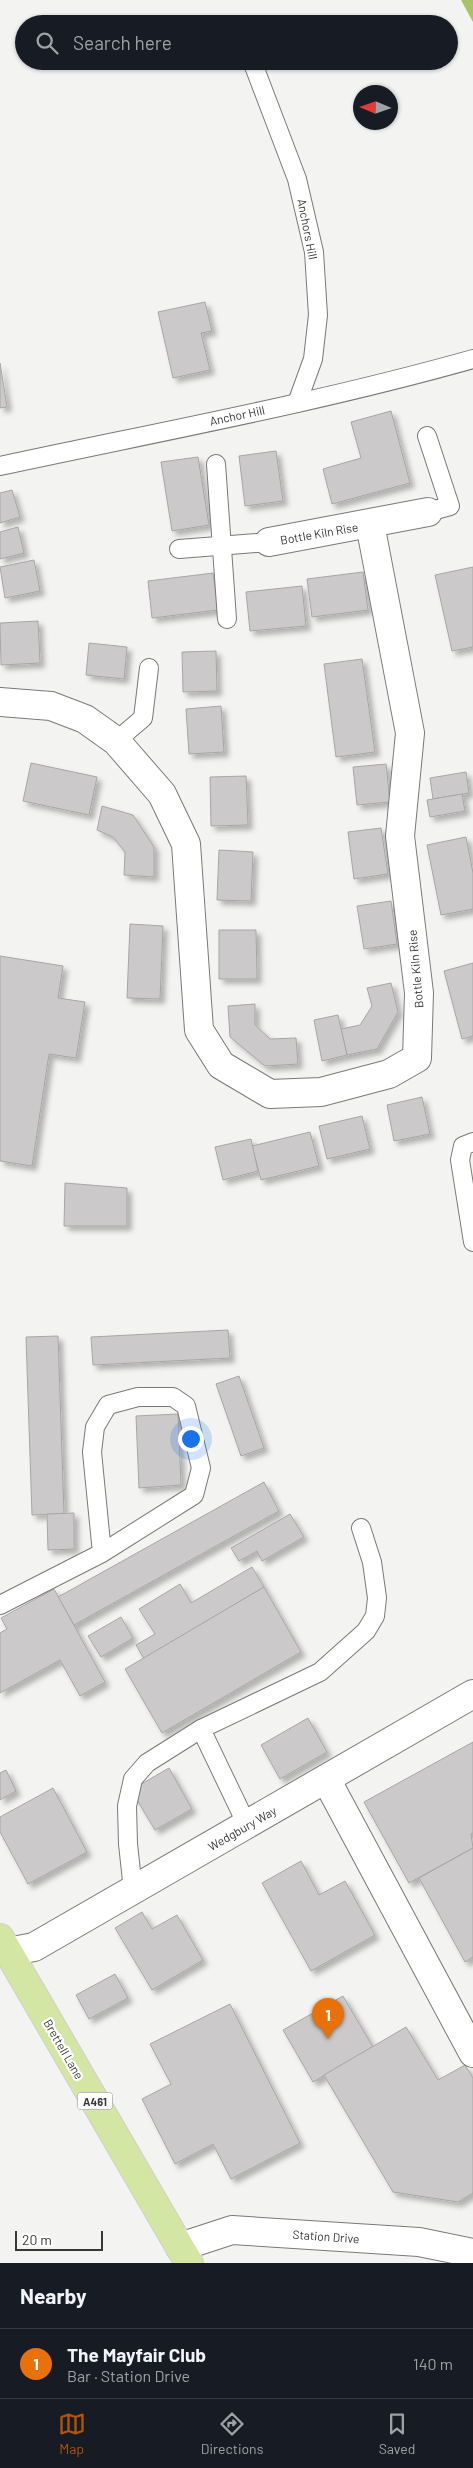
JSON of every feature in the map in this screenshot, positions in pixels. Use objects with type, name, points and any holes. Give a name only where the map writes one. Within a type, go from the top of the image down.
[{"type":"main road","name":"Brettell Lane","points":[[4,1945],[184,2255]]},
{"type":"street","name":"Bottle Kiln Rise","points":[[269,542],[428,512]]},
{"type":"street","name":"Bottle Kiln Rise","points":[[0,702],[51,706],[86,719],[116,741],[162,794],[186,844],[199,1030],[222,1066],[270,1094],[321,1092],[389,1074],[418,1058],[419,993],[400,836],[410,733],[370,524]]},
{"type":"street","name":"Wedgbury Way","points":[[4,1945],[34,1947],[473,1694]]},
{"type":"street","points":[[326,1778],[473,2053]]},
{"type":"street","name":"Station Drive","points":[[184,2255],[232,2230],[419,2242],[473,2253]]},
{"type":"lane","name":"Anchors Hill","points":[[255,70],[297,179],[314,252],[318,315],[313,359],[297,403]]},
{"type":"lane","name":"Anchor Hill","points":[[0,466],[297,403],[417,375],[473,359]]},
{"type":"lane","points":[[427,436],[450,506],[428,512]]},
{"type":"lane","points":[[216,464],[227,619]]},
{"type":"lane","points":[[179,549],[269,542]]},
{"type":"lane","points":[[116,741],[143,718],[149,668]]},
{"type":"lane","points":[[473,1142],[464,1146],[460,1160],[473,1242]]},
{"type":"lane","points":[[0,1605],[102,1553],[194,1494],[201,1468],[197,1448],[186,1406],[174,1396],[138,1397],[108,1405],[95,1427],[92,1452],[102,1553]]},
{"type":"lane","points":[[134,1890],[128,1844],[127,1806],[133,1779],[147,1763],[201,1729],[320,1672],[366,1631],[375,1616],[377,1598],[372,1562],[361,1528]]},
{"type":"lane","points":[[201,1729],[247,1825]]},
{"type":"shaded area","points":[[461,0],[473,0],[473,22]]},
{"type":"building","points":[[205,302],[212,331],[201,333],[210,370],[173,378],[158,312]]},
{"type":"building","points":[[0,363],[7,407],[0,408]]},
{"type":"building","points":[[391,411],[410,483],[332,504],[323,469],[361,458],[351,422]]},
{"type":"building","points":[[276,451],[283,501],[245,506],[239,456]]},
{"type":"building","points":[[198,457],[209,525],[172,531],[161,462]]},
{"type":"building","points":[[12,490],[20,517],[0,523],[0,493]]},
{"type":"building","points":[[18,527],[24,553],[0,559],[0,532]]},
{"type":"building","points":[[34,560],[40,591],[5,598],[0,567]]},
{"type":"building","points":[[473,567],[473,647],[452,651],[435,575]]},
{"type":"building","points":[[363,572],[368,610],[312,617],[307,579]]},
{"type":"building","points":[[213,573],[218,610],[152,618],[148,581]]},
{"type":"building","points":[[302,586],[306,626],[250,631],[246,592]]},
{"type":"building","points":[[38,621],[40,663],[1,665],[0,623]]},
{"type":"building","points":[[89,643],[127,647],[124,679],[86,675]]},
{"type":"building","points":[[216,651],[217,691],[183,692],[182,652]]},
{"type":"building","points":[[362,659],[375,752],[336,757],[324,664]]},
{"type":"building","points":[[221,706],[224,752],[189,754],[186,709]]},
{"type":"building","points":[[31,763],[97,777],[89,815],[23,801]]},
{"type":"building","points":[[386,764],[390,802],[357,805],[353,767]]},
{"type":"building","points":[[466,772],[469,793],[433,799],[430,778]]},
{"type":"building","points":[[246,776],[248,825],[211,826],[210,777]]},
{"type":"building","points":[[462,794],[465,811],[430,817],[427,800]]},
{"type":"building","points":[[102,806],[133,815],[154,847],[154,877],[124,875],[125,852],[113,837],[97,830]]},
{"type":"building","points":[[381,828],[388,874],[354,879],[348,832]]},
{"type":"building","points":[[466,837],[473,873],[473,909],[441,915],[427,845]]},
{"type":"building","points":[[219,850],[253,852],[251,901],[217,900]]},
{"type":"building","points":[[391,901],[397,944],[364,949],[357,906]]},
{"type":"building","points":[[130,924],[163,926],[160,999],[127,998]]},
{"type":"building","points":[[219,930],[256,930],[257,979],[219,979]]},
{"type":"building","points":[[0,956],[63,966],[58,998],[85,1002],[76,1058],[49,1054],[32,1166],[0,1161]]},
{"type":"building","points":[[473,963],[473,1036],[462,1039],[444,971]]},
{"type":"building","points":[[391,983],[398,1012],[377,1049],[347,1055],[341,1029],[360,1025],[372,1006],[367,988]]},
{"type":"building","points":[[255,1004],[255,1025],[270,1039],[296,1038],[298,1064],[265,1066],[230,1037],[228,1006]]},
{"type":"building","points":[[338,1015],[347,1055],[322,1061],[314,1020]]},
{"type":"building","points":[[422,1097],[430,1134],[394,1141],[387,1105]]},
{"type":"building","points":[[362,1116],[370,1149],[327,1159],[319,1126]]},
{"type":"building","points":[[310,1132],[319,1166],[261,1180],[252,1146]]},
{"type":"building","points":[[251,1139],[258,1171],[223,1180],[215,1147]]},
{"type":"building","points":[[65,1183],[127,1188],[127,1226],[64,1226]]},
{"type":"building","points":[[228,1330],[230,1358],[93,1365],[91,1337]]},
{"type":"building","points":[[58,1336],[64,1514],[32,1515],[26,1337]]},
{"type":"building","points":[[239,1376],[264,1448],[241,1456],[216,1384]]},
{"type":"building","points":[[178,1414],[181,1485],[139,1488],[136,1416]]},
{"type":"building","points":[[264,1482],[279,1511],[74,1625],[58,1597]]},
{"type":"building","points":[[74,1513],[74,1549],[48,1550],[47,1514]]},
{"type":"building","points":[[290,1514],[304,1537],[262,1561],[257,1551],[239,1561],[231,1548]]},
{"type":"building","points":[[252,1567],[264,1587],[144,1659],[136,1645],[155,1634],[139,1609],[180,1584],[191,1603]]},
{"type":"building","points":[[264,1587],[301,1652],[162,1733],[125,1669]]},
{"type":"building","points":[[54,1589],[105,1682],[80,1696],[60,1660],[0,1693],[0,1633],[7,1629],[1,1618]]},
{"type":"building","points":[[121,1617],[133,1638],[101,1657],[88,1636]]},
{"type":"building","points":[[308,1718],[327,1752],[280,1779],[261,1745]]},
{"type":"building","points":[[473,1742],[473,1833],[471,1834],[473,1848],[409,1883],[364,1802]]},
{"type":"building","points":[[169,1768],[192,1809],[155,1830],[131,1790]]},
{"type":"building","points":[[6,1770],[16,1791],[0,1800],[0,1773]]},
{"type":"building","points":[[53,1788],[87,1852],[28,1884],[0,1832],[0,1817]]},
{"type":"building","points":[[473,1848],[473,1957],[465,1962],[419,1878]]},
{"type":"building","points":[[301,1861],[319,1895],[345,1881],[375,1935],[311,1971],[262,1883]]},
{"type":"building","points":[[142,1912],[152,1929],[177,1915],[203,1960],[152,1990],[115,1928]]},
{"type":"building","points":[[115,1974],[128,1998],[89,2019],[76,1995]]},
{"type":"building","points":[[343,1996],[373,2047],[313,2082],[283,2030]]},
{"type":"building","points":[[230,2004],[300,2143],[231,2179],[213,2144],[175,2164],[142,2099],[171,2084],[150,2044]]},
{"type":"building","points":[[406,2027],[438,2080],[465,2065],[473,2078],[473,2193],[458,2202],[393,2192],[324,2075]]},
{"type":"place","name":"The Mayfair Club","points":[[328,2039]]}]
